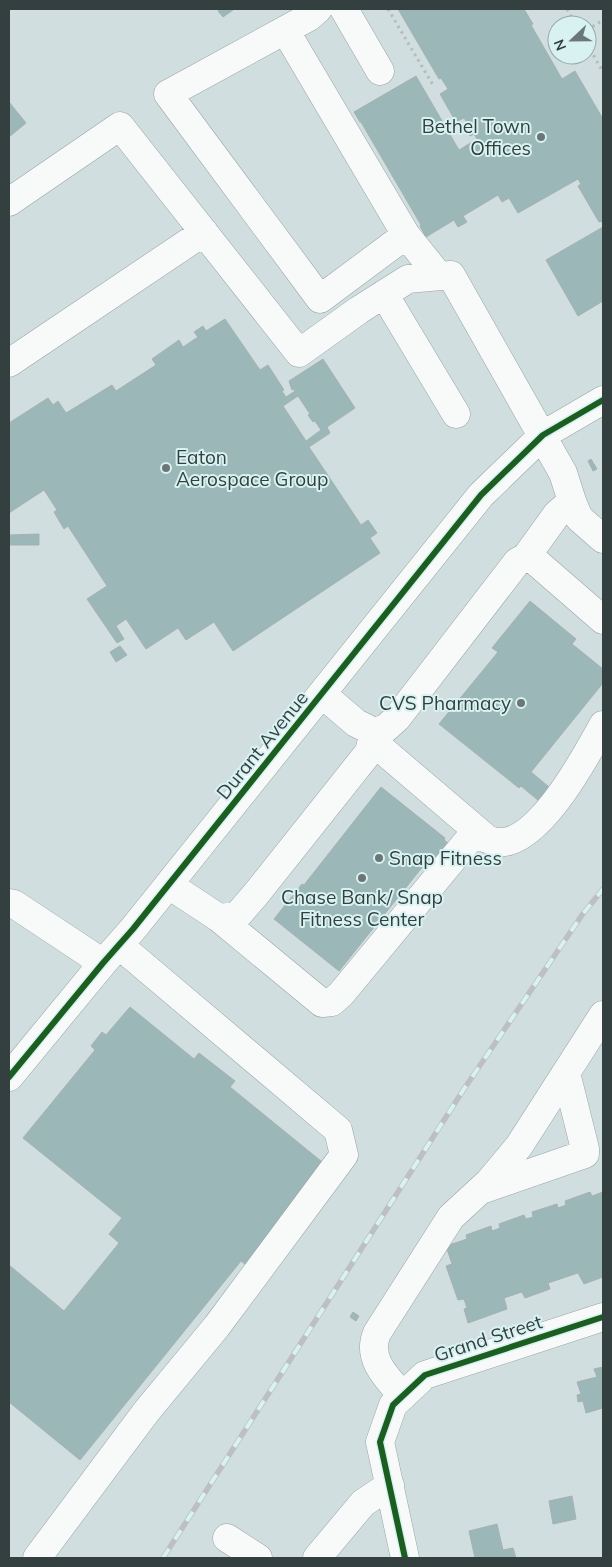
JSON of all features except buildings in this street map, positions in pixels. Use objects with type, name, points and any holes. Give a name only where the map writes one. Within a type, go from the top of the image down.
[{"type":"street","points":[[344,9],[380,71]]},
{"type":"street","points":[[406,235],[320,299],[168,94],[304,16],[406,235],[439,276]]},
{"type":"street","points":[[9,202],[120,126],[299,353],[408,278],[452,275],[563,473],[579,518],[603,540]]},
{"type":"street","points":[[9,363],[204,232]]},
{"type":"street","points":[[384,294],[456,414]]},
{"type":"street","name":"Durant Avenue","points":[[9,1077],[169,885],[481,495],[542,435],[603,400]]},
{"type":"street","points":[[219,918],[237,916],[256,894],[369,752],[373,736],[397,718],[517,562],[526,557],[557,514],[572,501]]},
{"type":"street","points":[[526,557],[535,561],[603,620]]},
{"type":"street","points":[[322,694],[373,736],[476,831],[487,839],[496,842],[509,841],[528,831],[548,811],[582,763],[603,725]]},
{"type":"street","points":[[169,885],[219,918],[322,1003],[332,1002],[476,831]]},
{"type":"street","points":[[9,903],[111,954],[338,1130],[344,1155],[217,1326],[146,1412],[37,1558]]},
{"type":"street","points":[[405,1558],[380,1442],[398,1400],[378,1366],[375,1358],[375,1339],[451,1217],[479,1191],[519,1146],[603,1015]]},
{"type":"street","points":[[571,1065],[603,1051]]},
{"type":"street","points":[[479,1191],[584,1154],[585,1149],[571,1065]]},
{"type":"street","name":"Grand Street","points":[[398,1400],[424,1375],[603,1317]]},
{"type":"street","points":[[317,1558],[364,1503],[390,1485]]},
{"type":"street","points":[[227,1538],[258,1558]]},
{"type":"path","points":[[388,9],[433,85]]},
{"type":"railway","points":[[163,1558],[464,1089],[582,915],[603,889]]},
{"type":"cycle path","points":[[9,1077],[133,929],[481,495],[543,435],[603,400]]},
{"type":"cycle path","points":[[405,1558],[380,1442],[393,1405],[425,1375],[603,1317]]},
{"type":"place","name":"Bethel Town Offices","points":[[541,137]]},
{"type":"place","name":"Eaton Aerospace Group","points":[[166,468]]},
{"type":"place","name":"CVS Pharmacy","points":[[521,703]]},
{"type":"place","name":"Snap Fitness","points":[[379,858]]},
{"type":"place","name":"Chase Bank/ Snap Fitness Center","points":[[362,878]]}]
